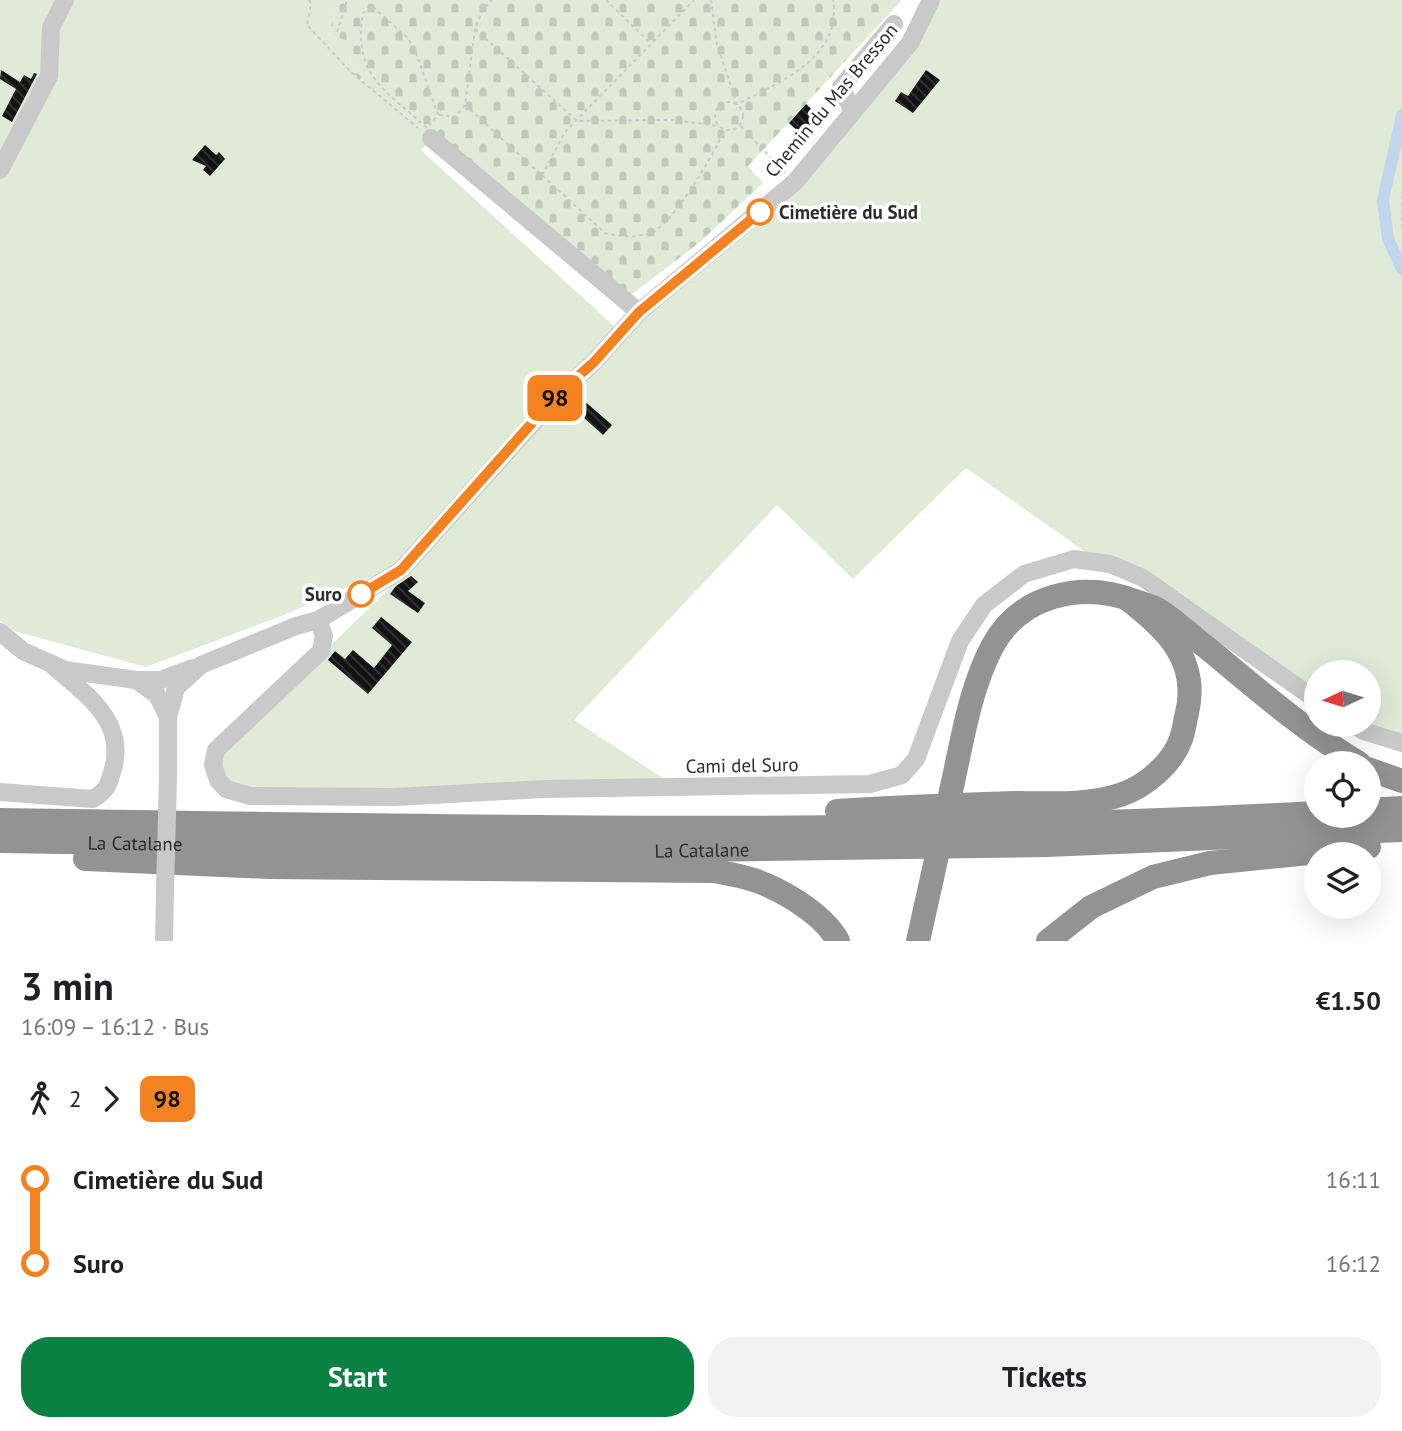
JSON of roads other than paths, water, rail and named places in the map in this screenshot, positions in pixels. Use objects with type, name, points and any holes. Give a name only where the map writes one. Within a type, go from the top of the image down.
[{"type":"highway","points":[[918,941],[968,715],[981,671],[993,645],[1010,624],[1034,604],[1056,595],[1098,591],[1159,610],[1298,721],[1342,751]]},
{"type":"highway","points":[[688,828],[727,815],[794,815],[903,806],[1083,802],[1121,795],[1150,779],[1164,766],[1181,740],[1189,702],[1188,675],[1179,651],[1159,624],[1126,598]]},
{"type":"highway","points":[[1381,773],[1402,781]]},
{"type":"highway","points":[[1381,809],[1402,808]]},
{"type":"highway","name":"La Catalane","points":[[0,820],[688,828],[960,825],[1304,813]]},
{"type":"highway","name":"La Catalane","points":[[0,841],[658,851],[1047,845],[1402,830]]},
{"type":"highway","points":[[1048,941],[1091,907],[1153,877],[1209,863],[1402,844]]},
{"type":"highway","points":[[0,854],[283,867],[714,872],[748,878],[788,895],[813,913],[838,941]]},
{"type":"street","points":[[0,170],[49,76],[51,28],[65,0]]},
{"type":"street","name":"Chemin du Mas Bresson","points":[[164,941],[168,717],[176,688],[201,665],[296,626],[318,620],[401,570],[556,396],[594,362],[639,312],[795,182],[910,43],[931,0]]},
{"type":"street","points":[[853,112],[841,87],[894,24]]},
{"type":"street","points":[[431,138],[639,312]]},
{"type":"street","name":"Cami del Suro","points":[[318,620],[324,636],[321,651],[216,750],[213,765],[218,780],[226,789],[250,796],[395,797],[543,789],[870,784],[902,775],[916,759],[960,641],[984,605],[1024,574],[1074,559],[1110,564],[1143,578],[1304,692]]},
{"type":"street","points":[[0,632],[23,651],[65,670],[136,680],[161,680],[201,665]]},
{"type":"street","points":[[0,792],[93,799],[107,789],[116,759],[114,732],[106,715],[50,663]]},
{"type":"street","points":[[136,680],[157,695],[168,717]]},
{"type":"street","points":[[1381,737],[1402,743]]},
{"type":"waterway","points":[[1402,115],[1383,200],[1388,239],[1402,269]]},
{"type":"place","name":"Cimetière du Sud","points":[[760,212]]},
{"type":"place","name":"Suro","points":[[361,594]]}]
